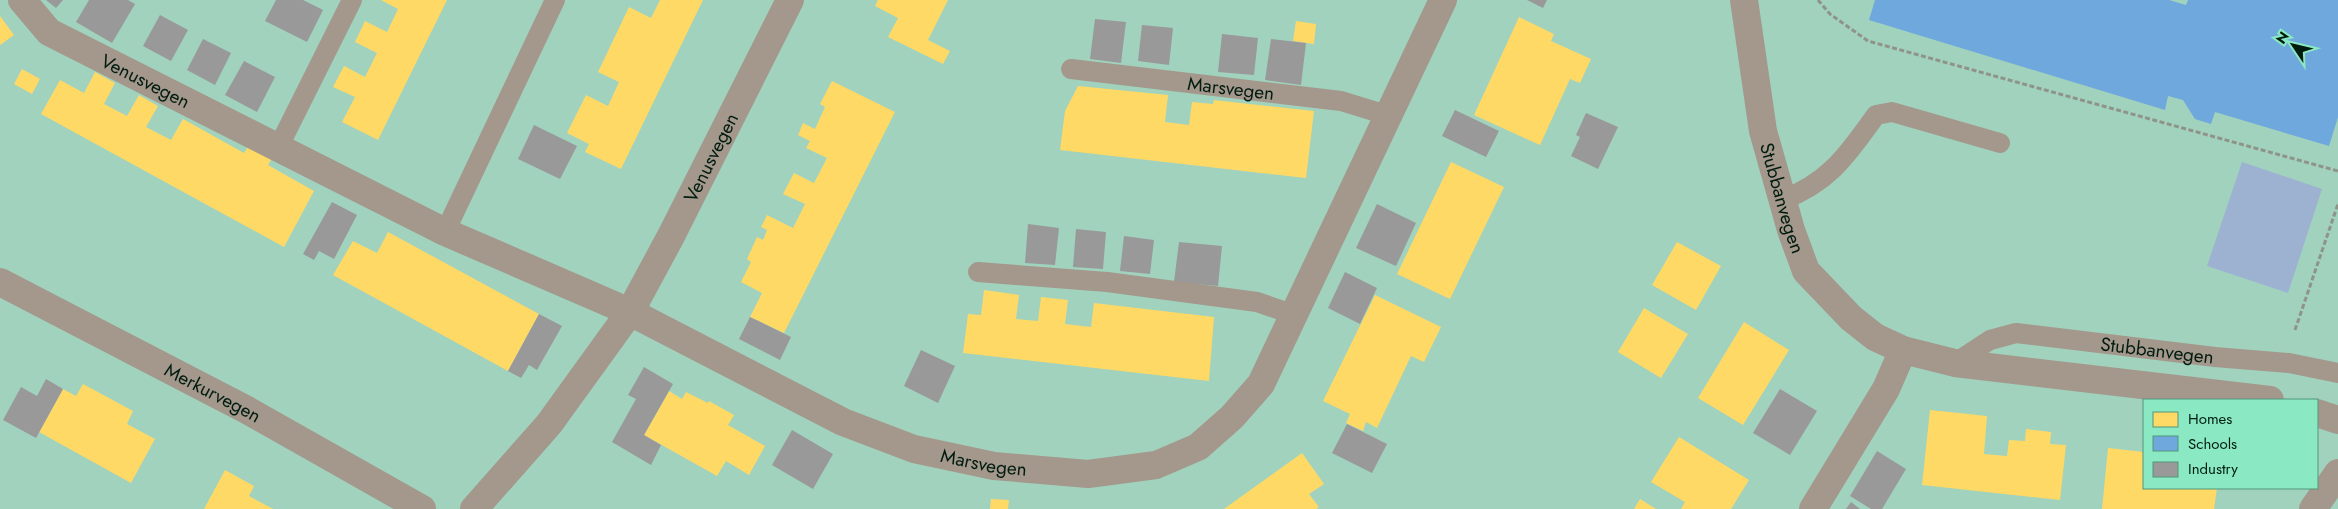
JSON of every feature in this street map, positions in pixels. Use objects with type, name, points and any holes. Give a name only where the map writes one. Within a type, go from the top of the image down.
[{"type":"street","name":"Venusvegen","points":[[22,0],[50,32],[445,232],[630,312]]},
{"type":"street","name":"Venusvegen","points":[[474,509],[549,424],[630,312],[671,236],[790,0]]},
{"type":"street","name":"Marsvegen","points":[[630,312],[843,422],[914,449],[994,466],[1088,474],[1156,465],[1198,447],[1232,417],[1261,384],[1390,116],[1443,0]]},
{"type":"street","name":"Stubbanvegen","points":[[1744,0],[1762,131],[1782,200],[1806,271],[1851,318],[1875,337],[1903,350],[1955,363],[2261,399]]},
{"type":"street","name":"Merkurvegen","points":[[0,282],[247,410],[422,509]]},
{"type":"street","points":[[1812,509],[1886,389],[1903,350]]},
{"type":"street","points":[[2318,413],[2338,420]]},
{"type":"street","points":[[2313,509],[2338,473]]},
{"type":"lane","points":[[278,148],[352,0]]},
{"type":"lane","points":[[445,232],[555,0]]},
{"type":"lane","name":"Marsvegen","points":[[1071,69],[1341,101],[1390,116]]},
{"type":"lane","points":[[1782,200],[1803,192],[1840,164],[1876,115],[1892,112],[2000,143]]},
{"type":"lane","points":[[978,272],[1126,284],[1257,302],[1295,315]]},
{"type":"lane","name":"Stubbanvegen","points":[[1955,363],[1990,340],[2016,334],[2215,357],[2289,363],[2338,373]]},
{"type":"path","points":[[1818,0],[1830,14],[1868,41],[2338,171]]},
{"type":"path","points":[[2295,330],[2338,204]]},
{"type":"shaded area","points":[[2242,162],[2322,189],[2288,293],[2207,266]]},
{"type":"building: Homes","points":[[381,0],[447,0],[378,140],[342,122],[355,97],[333,87],[344,66],[365,77],[377,53],[355,42],[365,21],[387,32],[398,9]]},
{"type":"building: Homes","points":[[660,0],[703,0],[621,169],[585,152],[589,144],[567,133],[586,95],[608,106],[619,82],[598,72],[629,7],[651,18]]},
{"type":"building: Homes","points":[[878,0],[948,0],[928,40],[950,51],[943,64],[888,37],[898,18],[875,6]]},
{"type":"building: Homes","points":[[0,16],[14,35],[0,45]]},
{"type":"building: Homes","points":[[1519,17],[1554,34],[1551,41],[1591,59],[1580,83],[1570,79],[1540,145],[1474,115]]},
{"type":"building: Homes","points":[[1296,21],[1316,24],[1314,44],[1293,41]]},
{"type":"building: Homes","points":[[22,69],[40,79],[32,94],[14,84]]},
{"type":"building: Homes","points":[[95,72],[115,83],[104,104],[127,116],[139,95],[158,106],[146,127],[171,140],[183,119],[244,153],[249,145],[272,158],[268,165],[314,191],[284,247],[41,114],[60,80],[84,93]]},
{"type":"building: Homes","points":[[832,81],[895,112],[784,333],[750,317],[762,293],[741,282],[751,262],[747,259],[757,237],[763,240],[767,230],[761,227],[767,215],[793,228],[805,204],[783,194],[794,173],[814,183],[827,158],[806,148],[810,141],[798,135],[803,123],[815,129],[825,107],[820,104]]},
{"type":"building: Homes","points":[[1078,86],[1168,95],[1165,122],[1189,125],[1192,102],[1213,104],[1214,100],[1314,111],[1306,178],[1060,150],[1065,111]]},
{"type":"building: Homes","points":[[1451,162],[1504,187],[1450,299],[1397,274]]},
{"type":"building: Homes","points":[[388,232],[539,314],[508,371],[333,275],[353,241],[377,253]]},
{"type":"building: Homes","points":[[1677,242],[1721,266],[1696,310],[1652,285]]},
{"type":"building: Homes","points":[[984,290],[1019,295],[1016,319],[1038,321],[1041,297],[1068,300],[1065,324],[1091,327],[1094,303],[1214,317],[1209,381],[963,353],[968,314],[981,315]]},
{"type":"building: Homes","points":[[1375,295],[1441,327],[1424,362],[1411,356],[1377,428],[1366,422],[1363,431],[1346,423],[1350,414],[1323,401]]},
{"type":"building: Homes","points":[[1644,308],[1688,334],[1661,378],[1618,352]]},
{"type":"building: Homes","points":[[1744,322],[1789,350],[1743,425],[1698,398]]},
{"type":"building: Homes","points":[[83,384],[133,411],[127,424],[155,439],[131,483],[39,432],[63,389],[76,396]]},
{"type":"building: Homes","points":[[669,391],[682,399],[686,392],[708,403],[709,401],[734,415],[728,425],[765,446],[749,475],[726,461],[717,476],[644,435]]},
{"type":"building: Homes","points":[[1930,410],[1987,416],[1984,454],[2007,456],[2009,440],[2025,441],[2026,429],[2051,432],[2050,444],[2066,445],[2060,500],[1922,485]]},
{"type":"building: Homes","points":[[1679,437],[1749,480],[1731,509],[1681,509],[1685,502],[1651,482]]},
{"type":"building: Homes","points":[[2108,448],[2143,452],[2143,489],[2217,489],[2214,509],[2102,509]]},
{"type":"building: Homes","points":[[1302,453],[1324,484],[1309,494],[1319,507],[1316,509],[1224,509]]},
{"type":"building: Homes","points":[[225,470],[254,486],[249,496],[273,509],[204,509]]},
{"type":"building: Homes","points":[[991,499],[1009,500],[1008,509],[990,509]]},
{"type":"building: Homes","points":[[1640,499],[1656,509],[1634,509]]},
{"type":"building: Schools","points":[[1875,0],[2169,0],[2186,5],[2188,0],[2338,0],[2338,117],[2329,146],[2215,112],[2211,124],[2195,119],[2183,100],[2168,96],[2165,110],[1869,20]]},
{"type":"building: Industry","points":[[46,0],[63,0],[56,8]]},
{"type":"building: Industry","points":[[89,0],[128,0],[135,4],[112,43],[76,22]]},
{"type":"building: Industry","points":[[276,0],[303,0],[323,10],[307,42],[265,21]]},
{"type":"building: Industry","points":[[1527,0],[1547,0],[1543,8]]},
{"type":"building: Industry","points":[[160,15],[188,30],[171,61],[143,46]]},
{"type":"building: Industry","points":[[1095,19],[1126,22],[1121,63],[1090,59]]},
{"type":"building: Industry","points":[[1142,25],[1173,28],[1169,65],[1138,61]]},
{"type":"building: Industry","points":[[1222,34],[1258,38],[1254,75],[1218,72]]},
{"type":"building: Industry","points":[[203,39],[231,53],[215,85],[187,70]]},
{"type":"building: Industry","points":[[1271,39],[1306,43],[1301,85],[1265,80]]},
{"type":"building: Industry","points":[[244,61],[275,77],[257,112],[225,95]]},
{"type":"building: Industry","points":[[1455,110],[1499,131],[1486,157],[1442,136]]},
{"type":"building: Industry","points":[[1586,113],[1618,127],[1598,169],[1571,156],[1580,137],[1576,135]]},
{"type":"building: Industry","points":[[534,125],[577,146],[560,179],[518,159]]},
{"type":"building: Industry","points":[[332,202],[357,215],[334,259],[319,251],[314,260],[303,254]]},
{"type":"building: Industry","points":[[1377,204],[1416,223],[1396,266],[1356,248]]},
{"type":"building: Industry","points":[[1028,224],[1059,228],[1055,265],[1025,263]]},
{"type":"building: Industry","points":[[1076,229],[1106,232],[1103,269],[1073,267]]},
{"type":"building: Industry","points":[[1124,236],[1154,240],[1150,274],[1120,271]]},
{"type":"building: Industry","points":[[1179,242],[1222,246],[1218,286],[1174,282]]},
{"type":"building: Industry","points":[[1345,272],[1377,288],[1360,324],[1328,308]]},
{"type":"building: Industry","points":[[539,314],[562,326],[537,370],[529,365],[521,378],[508,371]]},
{"type":"building: Industry","points":[[750,317],[791,337],[780,360],[739,339]]},
{"type":"building: Industry","points":[[921,350],[955,366],[938,403],[904,386]]},
{"type":"building: Industry","points":[[644,367],[673,384],[644,435],[661,445],[651,465],[612,442],[636,399],[628,395]]},
{"type":"building: Industry","points":[[46,379],[63,389],[36,438],[3,420],[21,387],[37,396]]},
{"type":"building: Industry","points":[[1780,389],[1817,411],[1790,455],[1753,433]]},
{"type":"building: Industry","points":[[1347,424],[1387,444],[1372,473],[1332,453]]},
{"type":"building: Industry","points":[[792,430],[833,454],[813,489],[772,465]]},
{"type":"building: Industry","points":[[1877,451],[1906,469],[1882,509],[1871,509],[1850,496]]},
{"type":"building: Industry","points":[[1851,502],[1860,509],[1846,509]]}]
